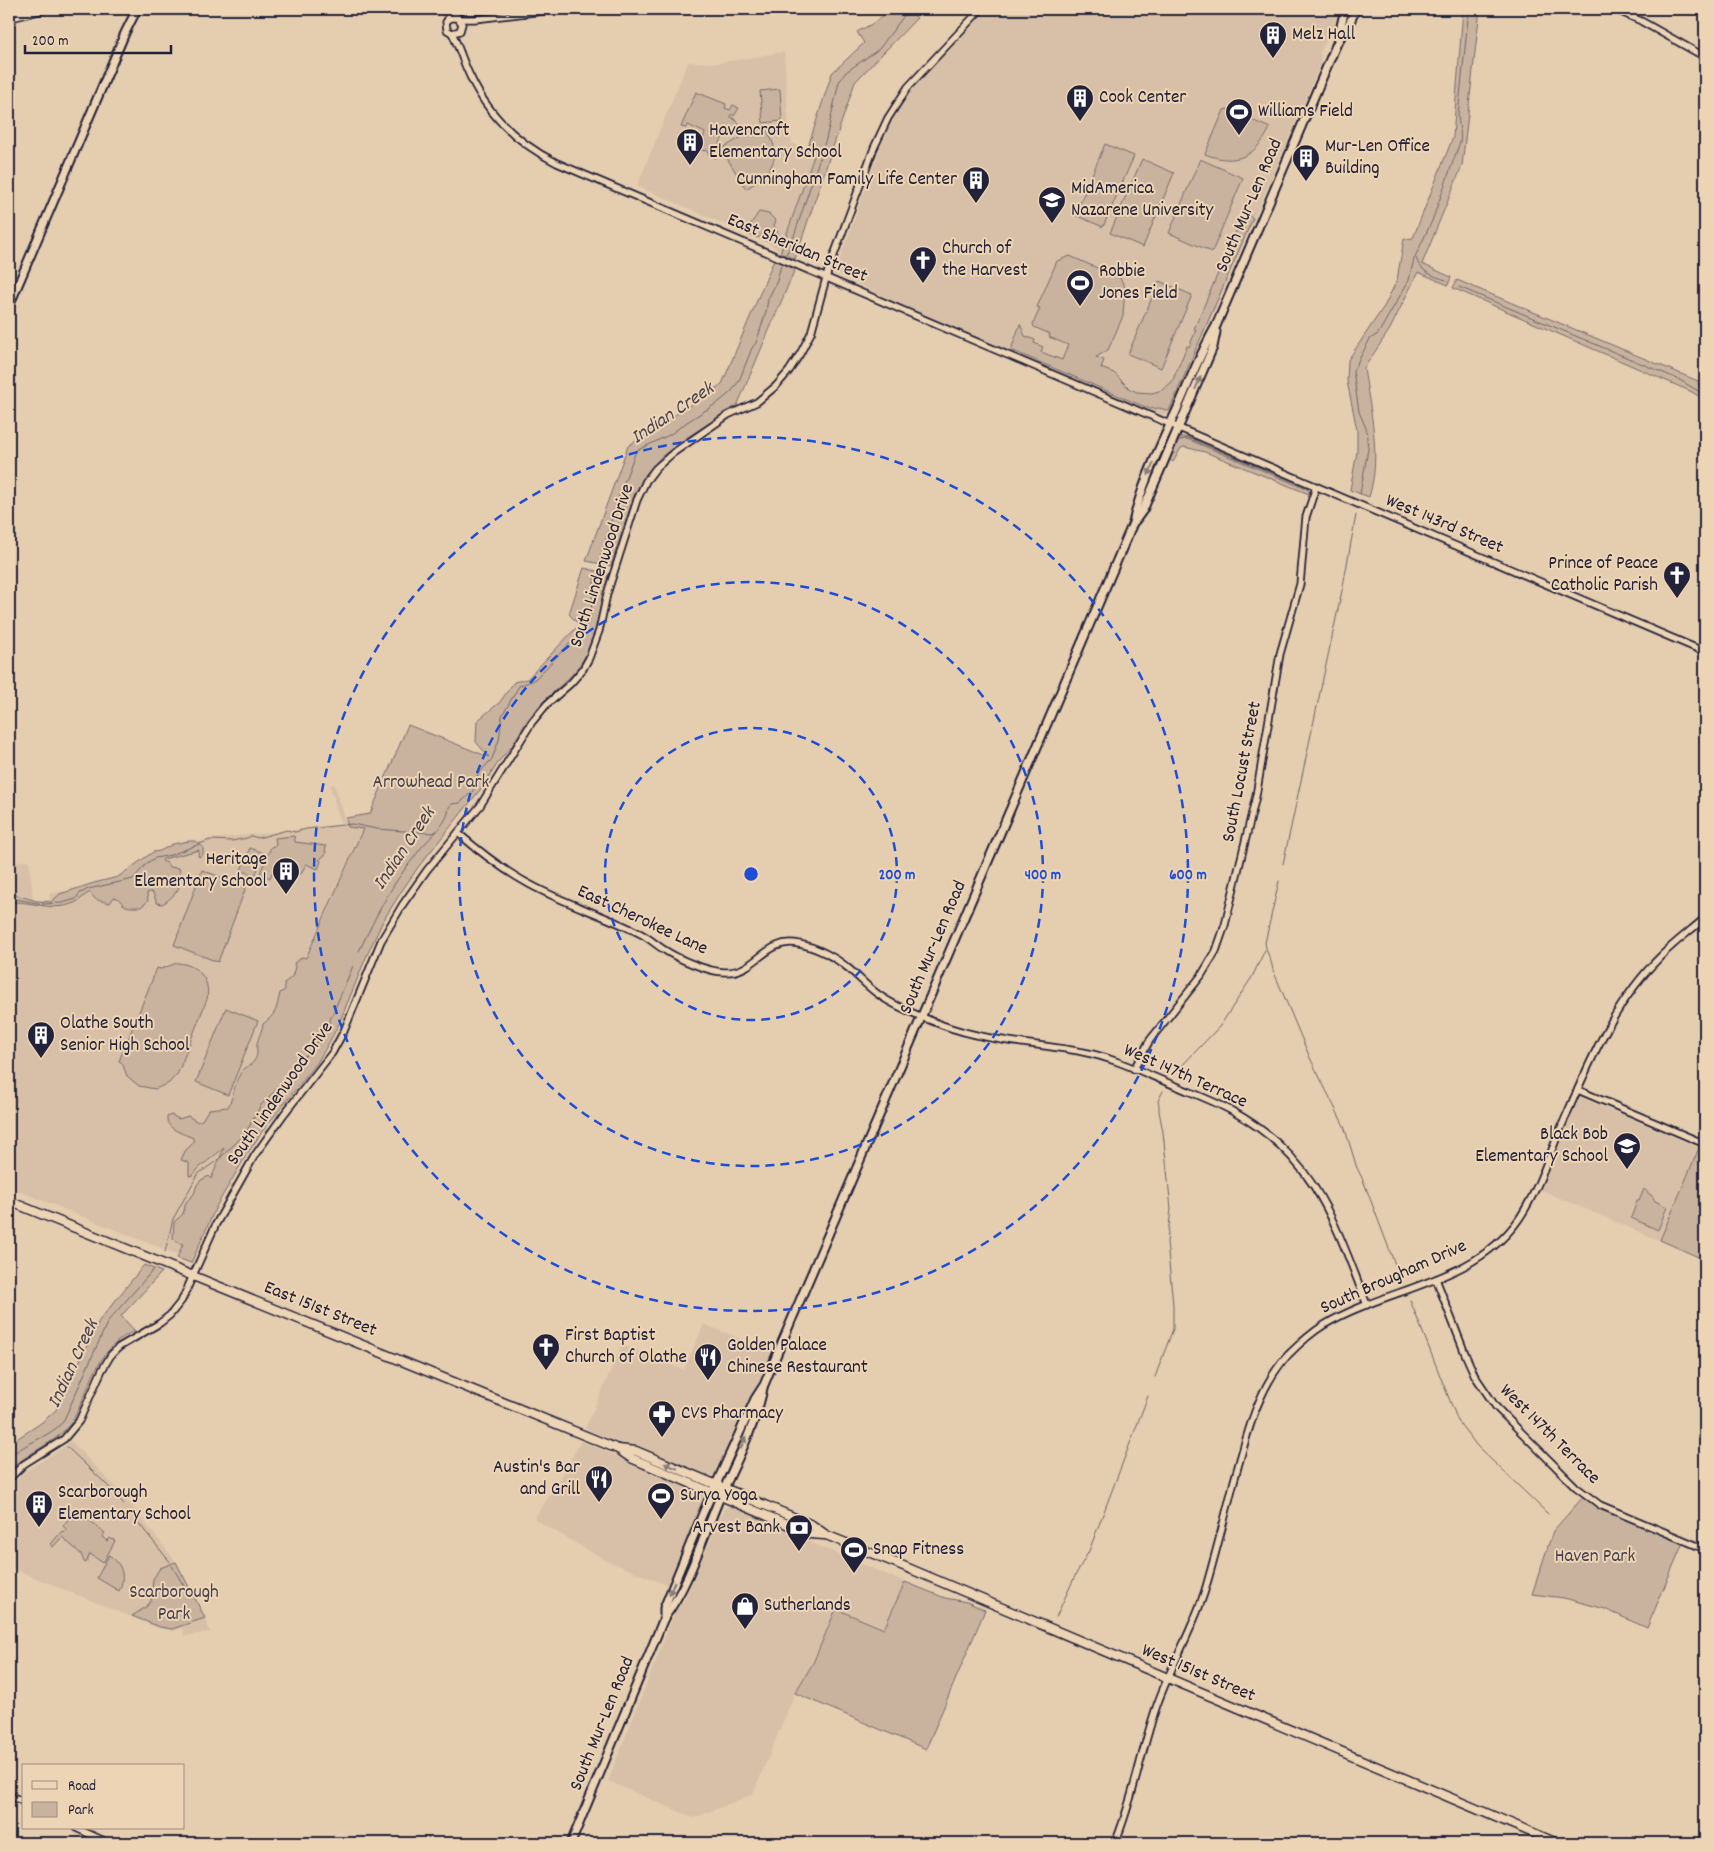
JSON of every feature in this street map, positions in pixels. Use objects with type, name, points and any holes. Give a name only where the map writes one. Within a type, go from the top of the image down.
[{"type":"highway","points":[[9,17],[39,9]]},
{"type":"main road","points":[[9,306],[128,26],[137,9]]},
{"type":"main road","name":"South Mur-Len Road","points":[[1337,43],[1345,9]]},
{"type":"main road","name":"South Mur-Len Road","points":[[664,1618],[664,1608],[691,1541],[755,1399],[764,1385],[1133,523],[1138,501],[1170,424],[1205,345],[1216,326],[1337,43],[1356,9]]},
{"type":"main road","name":"South Mur-Len Road","points":[[1133,523],[1143,510],[1213,347],[1216,326]]},
{"type":"main road","name":"East 151st Street","points":[[9,1200],[618,1449],[631,1458],[712,1492]]},
{"type":"main road","name":"South Mur-Len Road","points":[[571,1843],[664,1618],[680,1593],[761,1402],[764,1385]]},
{"type":"main road","name":"East 151st Street","points":[[618,1449],[636,1451],[716,1485],[723,1492]]},
{"type":"main road","name":"West 151st Street","points":[[712,1492],[723,1492],[812,1525],[826,1535],[1557,1843]]},
{"type":"main road","points":[[687,1576],[684,1572],[691,1555],[691,1541]]},
{"type":"street","points":[[448,9],[448,20],[458,18],[475,19],[561,9]]},
{"type":"street","points":[[452,9],[458,18],[461,29]]},
{"type":"street","name":"South Lindenwood Drive","points":[[9,1479],[24,1464],[64,1439],[78,1421],[111,1355],[170,1315],[182,1300],[224,1209],[255,1155],[284,1114],[332,1053],[344,1031],[386,930],[410,892],[491,789],[532,722],[577,676],[589,658],[599,631],[607,594],[637,500],[650,475],[666,459],[701,432],[728,416],[749,407],[767,395],[789,371],[807,341],[815,322],[826,278],[874,148],[888,118],[912,82],[980,9]]},
{"type":"street","points":[[1614,9],[1641,21],[1705,57]]},
{"type":"street","points":[[452,33],[475,19]]},
{"type":"street","name":"East Sheridan Street","points":[[448,20],[446,27],[452,33],[459,47],[477,91],[507,130],[535,151],[559,164],[1170,424]]},
{"type":"street","name":"East Sheridan Street","points":[[459,47],[461,29]]},
{"type":"street","name":"West 143rd Street","points":[[1170,424],[1705,652]]},
{"type":"street","name":"South Locust Street","points":[[1134,1069],[1150,1040],[1201,976],[1216,951],[1225,925],[1252,814],[1280,654],[1300,584],[1306,518],[1316,487]]},
{"type":"street","name":"East Cherokee Lane","points":[[458,832],[491,860],[531,886],[641,934],[667,952],[686,960],[715,971],[735,972],[750,965],[765,952],[780,943],[802,944],[836,959],[882,998],[922,1016]]},
{"type":"street","name":"South Brougham Drive","points":[[1116,1843],[1135,1785],[1152,1720],[1204,1593],[1247,1436],[1267,1385],[1288,1356],[1311,1333],[1336,1318],[1461,1268],[1481,1257],[1518,1221],[1534,1191],[1598,1042],[1645,973],[1666,951],[1705,918]]},
{"type":"street","name":"West 147th Terrace","points":[[922,1016],[983,1038],[1085,1052],[1116,1061],[1232,1111],[1266,1134],[1290,1155],[1319,1192],[1330,1212],[1367,1305]]},
{"type":"street","points":[[1578,1090],[1705,1144]]},
{"type":"street","name":"West 147th Terrace","points":[[1436,1279],[1475,1376],[1496,1406],[1510,1421],[1576,1487],[1600,1505],[1705,1549]]},
{"type":"street","points":[[9,1795],[22,1801]]},
{"type":"street","points":[[80,1830],[108,1843]]},
{"type":"shaded area","name":"MidAmerica Nazarene University","points":[[986,9],[1340,9],[1320,53],[1321,63],[1214,312],[1197,347],[1172,411],[1168,414],[1161,415],[1150,411],[888,299],[835,272],[890,122],[896,111],[920,80]]},
{"type":"shaded area","points":[[784,52],[789,130],[792,143],[815,153],[781,252],[768,243],[637,186],[688,62],[717,63]]},
{"type":"shaded area","points":[[334,784],[348,827],[363,828],[315,935],[178,1255],[9,1187],[9,864],[29,860],[33,900],[50,900],[49,894],[64,891],[65,895],[127,876],[172,847],[209,839],[341,825],[330,785]]},
{"type":"shaded area","name":"Black Bob Elementary School","points":[[1580,1097],[1705,1150],[1705,1260],[1541,1190]]},
{"type":"shaded area","points":[[704,1324],[772,1352],[716,1475],[707,1477],[585,1429],[622,1345],[684,1370]]},
{"type":"shaded area","points":[[71,1441],[124,1496],[176,1562],[202,1609],[210,1632],[185,1636],[182,1628],[174,1631],[158,1628],[9,1567],[9,1489],[24,1472]]},
{"type":"shaded area","points":[[581,1441],[703,1493],[705,1497],[670,1586],[605,1560],[534,1519],[559,1481]]},
{"type":"shaded area","points":[[730,1505],[771,1522],[779,1528],[823,1548],[905,1582],[884,1629],[836,1609],[813,1663],[795,1693],[753,1794],[694,1818],[608,1781],[675,1612],[685,1598],[724,1509]]},
{"type":"green space","points":[[892,9],[909,9],[917,18],[855,82],[795,259],[780,253],[815,153],[807,150],[832,73],[864,43],[857,32],[872,24]]},
{"type":"green space","points":[[1463,9],[1480,9],[1462,166],[1422,264],[1451,277],[1448,285],[1418,272],[1390,329],[1364,368],[1375,449],[1373,481],[1369,497],[1350,490],[1357,452],[1357,430],[1347,381],[1348,360],[1385,305],[1397,280],[1404,239],[1413,238],[1453,137]]},
{"type":"green space","points":[[780,89],[782,121],[763,123],[760,91]]},
{"type":"green space","points":[[696,92],[726,104],[725,108],[730,110],[733,105],[739,108],[734,116],[732,114],[730,116],[738,122],[739,131],[732,133],[726,130],[717,150],[716,158],[708,154],[709,151],[698,150],[705,133],[688,125],[686,128],[681,127]]},
{"type":"green space","name":"Williams Field","points":[[1227,109],[1270,128],[1258,146],[1244,156],[1235,159],[1216,158],[1205,154],[1224,110]]},
{"type":"green space","points":[[762,125],[773,144],[774,161],[764,176],[746,189],[722,150]]},
{"type":"green space","points":[[1105,144],[1134,156],[1103,227],[1075,215]]},
{"type":"green space","points":[[1142,159],[1174,173],[1143,247],[1110,233]]},
{"type":"green space","points":[[1200,159],[1243,178],[1212,252],[1169,233]]},
{"type":"green space","points":[[759,212],[769,214],[776,221],[774,225],[779,235],[776,239],[770,237],[765,241],[762,235],[758,238],[748,234],[750,225]]},
{"type":"green space","points":[[1244,213],[1253,218],[1169,411],[1159,408],[1150,409],[1011,350],[1020,324],[1025,336],[1035,340],[1034,343],[1043,347],[1041,352],[1062,360],[1068,345],[1049,337],[1050,334],[1034,327],[1033,324],[1040,308],[1037,307],[1057,261],[1070,256],[1120,278],[1125,287],[1123,316],[1108,350],[1096,357],[1104,360],[1101,368],[1114,373],[1130,389],[1137,392],[1152,393],[1162,390],[1172,382],[1187,346],[1189,347],[1196,330],[1194,329]]},
{"type":"green space","points":[[774,260],[795,269],[737,406],[689,436],[662,456],[648,472],[635,493],[611,566],[586,561],[628,446],[722,384]]},
{"type":"green space","points":[[1457,280],[1698,381],[1699,386],[1705,389],[1705,400],[1692,392],[1453,288]]},
{"type":"green space","points":[[1159,281],[1192,295],[1161,368],[1128,354]]},
{"type":"green space","points":[[1181,437],[1187,437],[1306,487],[1308,488],[1188,438],[1179,440],[1187,439],[1307,489],[1309,494],[1205,452],[1184,447],[1181,448],[1173,462],[1170,460],[1163,476],[1162,474],[1175,442]]},
{"type":"green space","name":"Arrowhead Park","points":[[584,568],[605,573],[608,576],[596,628],[585,657],[574,673],[543,702],[527,721],[484,785],[419,866],[401,892],[383,921],[338,1026],[317,1063],[264,1129],[247,1154],[217,1205],[191,1263],[177,1258],[183,1244],[178,1243],[173,1238],[174,1222],[183,1214],[186,1202],[194,1194],[201,1180],[209,1176],[211,1179],[224,1148],[193,1175],[189,1176],[189,1163],[181,1160],[185,1151],[193,1143],[193,1138],[172,1128],[167,1121],[167,1117],[171,1115],[179,1119],[188,1116],[198,1122],[202,1120],[209,1109],[228,1107],[241,1072],[256,1059],[257,1043],[263,1024],[275,1011],[280,993],[285,990],[284,983],[292,977],[295,967],[294,963],[303,957],[306,958],[363,829],[348,827],[346,818],[370,814],[408,725],[489,757],[476,742],[477,721],[500,702],[514,682],[527,679],[579,625],[569,614]]},
{"type":"green space","points":[[294,836],[295,842],[326,846],[325,852],[327,853],[319,860],[321,861],[318,869],[306,864],[301,874],[276,864],[270,878],[260,873],[271,847],[276,845],[275,838]]},
{"type":"green space","points":[[195,841],[203,847],[203,854],[198,856],[199,850],[163,859],[162,861],[167,863],[169,867],[179,868],[181,876],[176,882],[179,888],[172,897],[162,904],[157,903],[153,893],[150,892],[147,893],[148,901],[141,907],[126,906],[114,897],[110,903],[97,900],[90,892],[76,902],[65,906],[9,903],[9,893],[37,901],[51,902],[60,894],[118,877],[153,852],[160,851],[173,844]]},
{"type":"green space","points":[[250,848],[264,853],[255,876],[241,870]]},
{"type":"green space","points":[[202,870],[246,887],[218,962],[174,945]]},
{"type":"green space","points":[[177,963],[191,966],[201,974],[207,985],[207,999],[178,1073],[169,1083],[155,1089],[139,1086],[127,1076],[122,1063],[119,1061],[157,968],[161,969]]},
{"type":"green space","points":[[226,1008],[258,1021],[228,1095],[196,1082]]},
{"type":"green space","points":[[1699,1148],[1705,1150],[1705,1260],[1660,1240]]},
{"type":"green space","points":[[1644,1189],[1655,1201],[1667,1207],[1658,1230],[1631,1218]]},
{"type":"green space","points":[[144,1265],[162,1272],[121,1316],[135,1331],[124,1337],[107,1352],[95,1371],[75,1417],[64,1431],[16,1464],[9,1471],[9,1444],[41,1423],[56,1410],[99,1321]]},
{"type":"green space","name":"Haven Park","points":[[1583,1497],[1598,1507],[1679,1541],[1682,1545],[1647,1628],[1605,1609],[1564,1598],[1532,1594],[1553,1531]]},
{"type":"green space","points":[[74,1508],[105,1533],[102,1537],[107,1541],[110,1538],[115,1541],[103,1563],[90,1554],[86,1563],[84,1562],[81,1554],[62,1537],[53,1547],[51,1544],[61,1532],[67,1530],[63,1526]]},
{"type":"green space","points":[[109,1555],[120,1566],[122,1580],[119,1591],[97,1578]]},
{"type":"green space","name":"Scarborough Park","points":[[176,1562],[205,1618],[172,1629],[160,1627],[132,1616],[146,1607],[151,1601],[153,1579],[160,1568]]},
{"type":"green space","points":[[905,1582],[945,1598],[967,1602],[985,1610],[926,1749],[795,1693],[813,1663],[836,1609],[884,1629]]},
{"type":"waterway","name":"Indian Creek","points":[[786,255],[826,139],[839,82],[846,72],[879,49],[909,9]]},
{"type":"waterway","points":[[1360,494],[1368,449],[1366,428],[1359,412],[1353,371],[1370,339],[1378,334],[1409,280],[1414,259],[1432,221],[1460,142],[1461,135],[1458,115],[1469,9]]},
{"type":"waterway","points":[[1416,258],[1424,270],[1446,280]]},
{"type":"waterway","name":"Indian Creek","points":[[599,562],[617,501],[636,451],[671,434],[731,392],[739,381],[752,348],[756,343],[768,299],[777,281],[781,265]]},
{"type":"waterway","points":[[1459,287],[1678,379],[1705,395]]},
{"type":"waterway","points":[[1283,864],[1343,586],[1356,515]]},
{"type":"waterway","name":"Indian Creek","points":[[359,951],[393,887],[421,848],[446,819],[449,807],[452,804],[460,803],[473,791],[478,774],[492,759],[499,740],[502,716],[519,686],[534,680],[584,629],[590,619],[595,575]]},
{"type":"waterway","points":[[9,898],[43,904],[62,903],[76,899],[79,894],[88,889],[133,879],[147,863],[155,858],[171,855],[210,840],[232,841],[251,836],[258,838],[287,830],[295,832],[352,824],[377,829],[432,833],[437,831]]},
{"type":"waterway","points":[[1279,881],[1265,943],[1273,970],[1310,1058],[1344,1126],[1357,1168],[1402,1283]]},
{"type":"waterway","points":[[1173,1075],[1220,1026],[1252,977],[1265,950]]},
{"type":"waterway","name":"Indian Creek","points":[[165,1252],[173,1219],[198,1174],[218,1160],[245,1134],[261,1105],[324,1034],[353,966]]},
{"type":"waterway","points":[[1155,1377],[1173,1329],[1173,1305],[1167,1242],[1171,1209],[1158,1101],[1163,1091]]},
{"type":"waterway","name":"Indian Creek","points":[[9,1457],[22,1447],[51,1432],[63,1422],[108,1321],[154,1269]]},
{"type":"waterway","points":[[1410,1300],[1458,1421],[1477,1446],[1548,1514]]},
{"type":"waterway","points":[[1056,1617],[1089,1551],[1148,1396]]},
{"type":"waterway","points":[[67,1447],[124,1504]]},
{"type":"waterway","points":[[132,1515],[170,1562]]},
{"type":"waterway","points":[[172,1566],[184,1586]]},
{"type":"place","name":"Melz Hall","points":[[1273,59]]},
{"type":"place","name":"Cook Center","points":[[1080,122]]},
{"type":"place","name":"Williams Field","points":[[1239,136]]},
{"type":"place","name":"Havencroft Elementary School","points":[[690,166]]},
{"type":"place","name":"Mur-Len Office Building","points":[[1306,182]]},
{"type":"place","name":"Cunningham Family Life Center","points":[[976,204]]},
{"type":"place","name":"MidAmerica Nazarene University","points":[[1052,224]]},
{"type":"place","name":"Church of the Harvest","points":[[923,284]]},
{"type":"place","name":"Robbie Jones Field","points":[[1080,307]]},
{"type":"place","name":"Prince of Peace Catholic Parish","points":[[1677,599]]},
{"type":"place","name":"Heritage Elementary School","points":[[286,895]]},
{"type":"place","name":"Olathe South Senior High School","points":[[41,1059]]},
{"type":"place","name":"Black Bob Elementary School","points":[[1627,1170]]},
{"type":"place","name":"First Baptist Church of Olathe","points":[[546,1371]]},
{"type":"place","name":"Golden Palace Chinese Restaurant","points":[[708,1381]]},
{"type":"place","name":"CVS Pharmacy","points":[[662,1438]]},
{"type":"place","name":"Austin's Bar and Grill","points":[[599,1503]]},
{"type":"place","name":"Surya Yoga","points":[[661,1520]]},
{"type":"place","name":"Scarborough Elementary School","points":[[39,1528]]},
{"type":"place","name":"Arvest Bank","points":[[799,1552]]},
{"type":"place","name":"Snap Fitness","points":[[854,1574]]},
{"type":"place","name":"Sutherlands","points":[[745,1630]]}]
